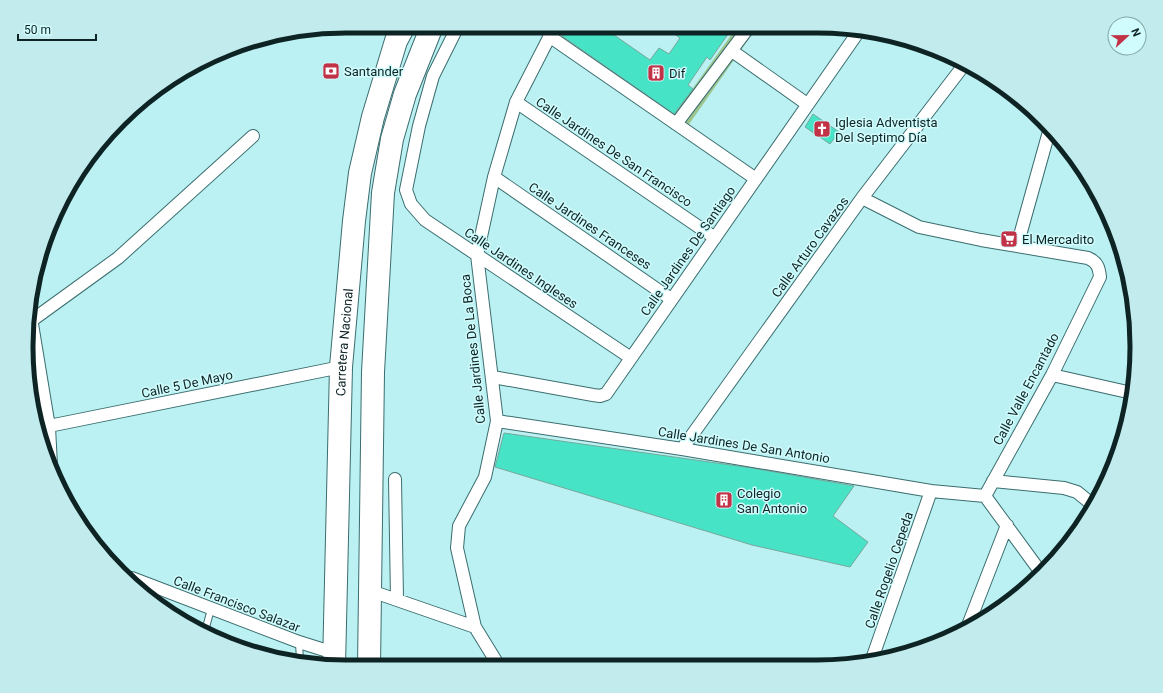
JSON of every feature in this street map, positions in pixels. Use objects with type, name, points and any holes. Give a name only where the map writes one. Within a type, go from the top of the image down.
[{"type":"highway","name":"Carretera Nacional","points":[[334,659],[341,367],[354,221],[360,173],[372,117],[396,41],[400,33]]},
{"type":"highway","points":[[369,660],[372,591],[373,372],[383,193],[392,139],[405,94],[429,33]]},
{"type":"street","name":"Calle Jardines Ingleses","points":[[454,33],[432,76],[419,126],[406,190],[411,204],[425,220],[631,358]]},
{"type":"street","name":"Calle Jardines De La Boca","points":[[495,660],[475,627],[457,548],[459,526],[485,477],[497,422],[493,378],[477,255],[494,177],[516,102],[551,33]]},
{"type":"street","points":[[555,33],[676,124],[756,179]]},
{"type":"street","points":[[676,124],[745,33]]},
{"type":"street","name":"Calle Jardines De Santiago","points":[[493,378],[600,396],[606,394],[856,36]]},
{"type":"street","points":[[732,51],[807,104]]},
{"type":"street","name":"Calle Arturo Cavazos","points":[[682,449],[862,198],[961,69]]},
{"type":"street","name":"Calle Jardines De San Francisco","points":[[516,102],[715,238]]},
{"type":"street","points":[[35,316],[118,258],[252,136]]},
{"type":"street","points":[[862,198],[919,227],[1017,246],[1048,136]]},
{"type":"street","name":"Calle Jardines Franceses","points":[[494,177],[671,299]]},
{"type":"street","name":"Calle Valle Encantado","points":[[985,496],[1052,375],[1100,277],[1099,268],[1095,261],[1088,258],[1017,246]]},
{"type":"street","points":[[33,339],[44,427]]},
{"type":"street","name":"Calle 5 De Mayo","points":[[44,427],[341,367]]},
{"type":"street","points":[[1052,375],[1126,392]]},
{"type":"street","name":"Calle Jardines De San Antonio","points":[[497,422],[682,449],[931,491],[985,496]]},
{"type":"street","points":[[395,479],[397,600]]},
{"type":"street","points":[[993,481],[1064,488],[1077,492],[1089,502]]},
{"type":"street","name":"Calle Rogelio Cepeda","points":[[874,655],[931,491]]},
{"type":"street","points":[[985,496],[1038,568]]},
{"type":"street","points":[[970,619],[1007,525]]},
{"type":"street","name":"Calle Francisco Salazar","points":[[138,581],[299,642],[333,659]]},
{"type":"street","points":[[372,591],[475,627]]},
{"type":"lane","points":[[205,627],[211,609]]},
{"type":"lane","points":[[299,642],[300,656]]},
{"type":"green space","points":[[733,33],[753,33],[685,130],[670,120]]},
{"type":"building","name":"Dif","points":[[564,33],[611,33],[650,60],[659,48],[669,54],[680,38],[673,33],[729,33],[710,60],[707,57],[688,85],[693,89],[674,114],[562,36]]},
{"type":"building","name":"Iglesia Adventista Del Septimo Día","points":[[813,114],[839,132],[830,144],[805,127]]},
{"type":"building","name":"Colegio San Antonio","points":[[504,433],[752,468],[854,486],[833,516],[868,542],[850,567],[752,545],[495,467]]},
{"type":"place","name":"Santander","points":[[331,71]]},
{"type":"place","name":"Dif","points":[[656,73]]},
{"type":"place","name":"Iglesia Adventista Del Septimo Día","points":[[822,129]]},
{"type":"place","name":"El Mercadito","points":[[1009,239]]},
{"type":"place","name":"Colegio San Antonio","points":[[724,500]]}]
